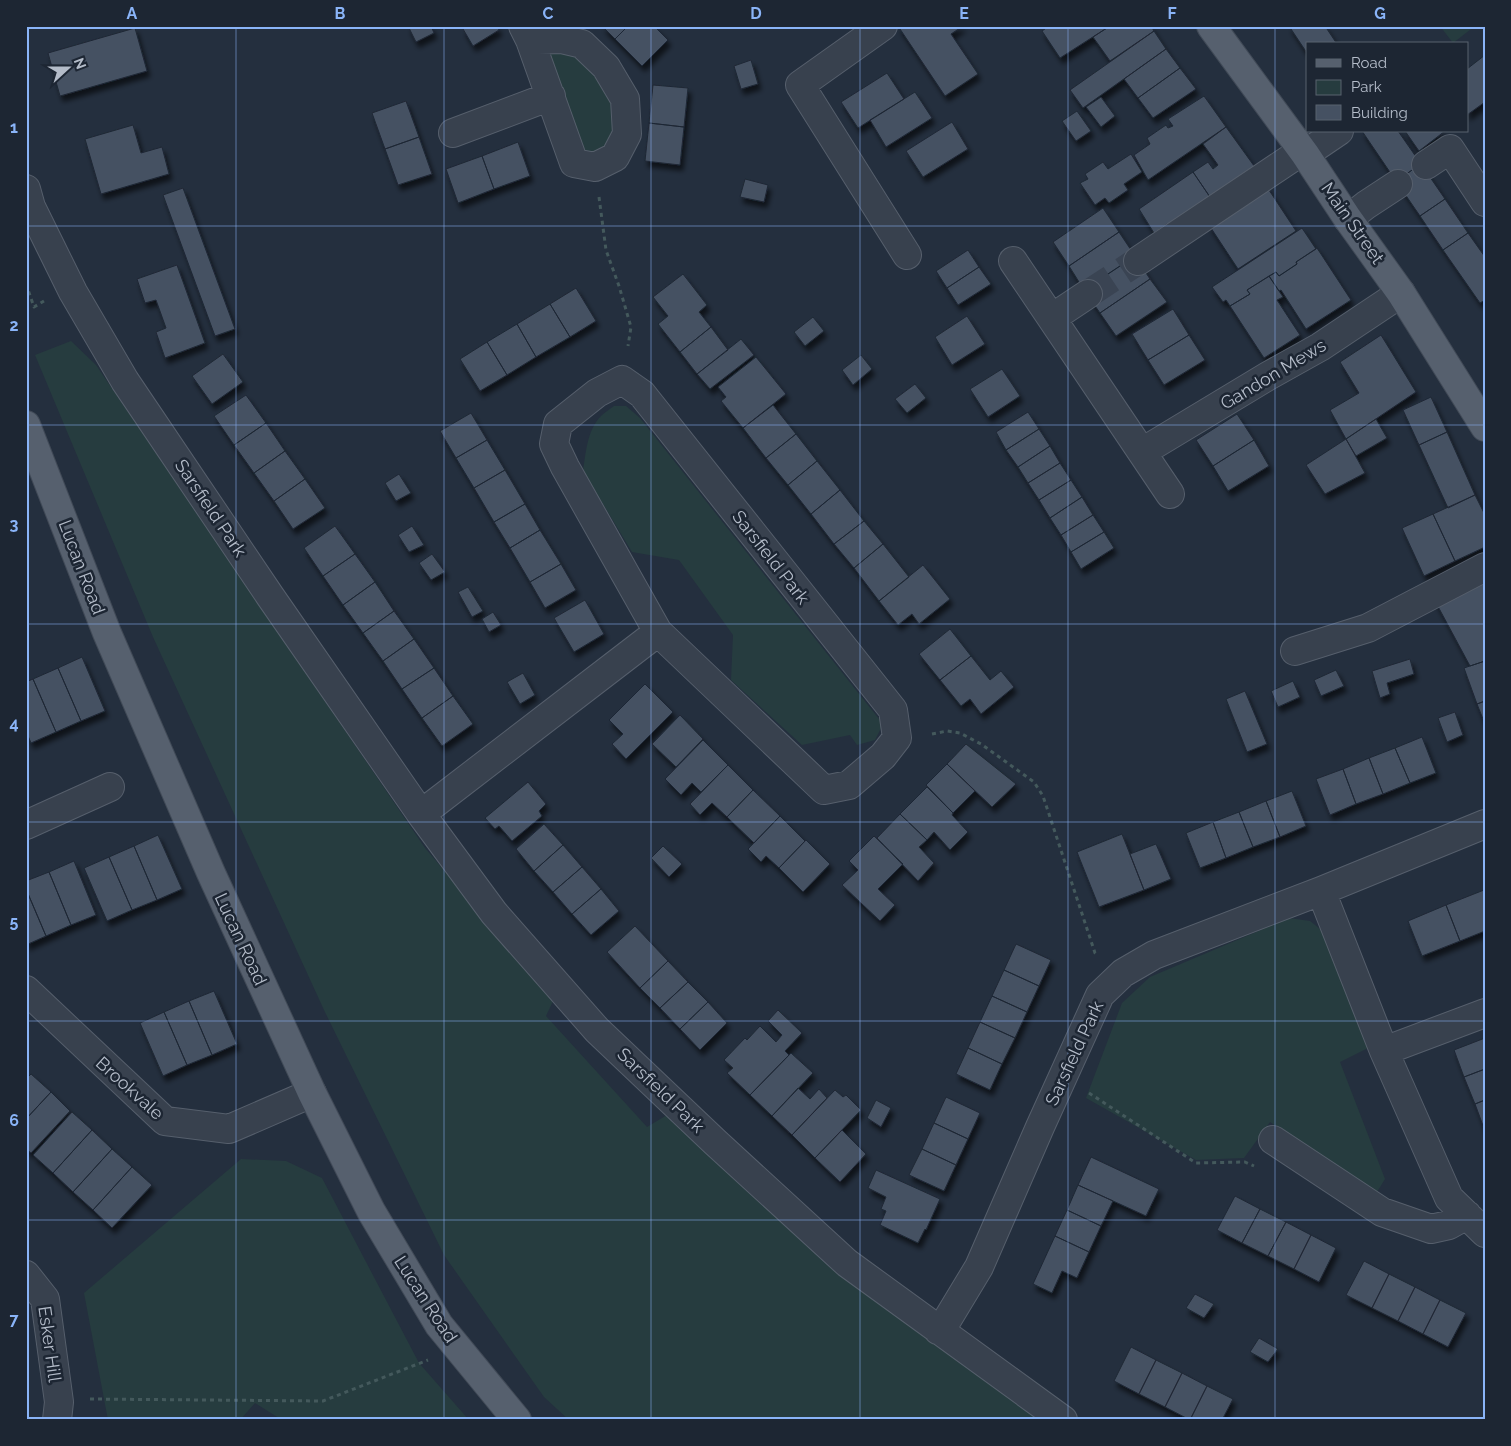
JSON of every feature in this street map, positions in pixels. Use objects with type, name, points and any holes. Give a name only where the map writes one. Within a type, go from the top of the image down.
[{"type":"main road","name":"Main Street","points":[[1210,26],[1304,153],[1348,219],[1402,293],[1485,427]]},
{"type":"main road","name":"Lucan Road","points":[[26,425],[107,633],[211,873],[312,1093],[371,1211],[438,1325],[517,1420]]},
{"type":"street","points":[[883,26],[800,85],[907,255]]},
{"type":"street","points":[[526,33],[582,44],[606,67],[625,99],[626,134],[615,157],[595,167],[574,162],[526,33]]},
{"type":"street","points":[[453,133],[551,96]]},
{"type":"street","points":[[1138,260],[1337,132]]},
{"type":"street","points":[[1426,166],[1450,149],[1485,202]]},
{"type":"street","points":[[1348,219],[1398,184]]},
{"type":"street","name":"Sarsfield Park","points":[[26,189],[31,207],[73,292],[125,381],[420,814],[494,913],[597,1030],[847,1263],[1063,1420]]},
{"type":"street","points":[[1013,261],[1170,494]]},
{"type":"street","name":"Gandon Mews","points":[[1142,452],[1320,347],[1402,293]]},
{"type":"street","points":[[1052,318],[1088,294]]},
{"type":"street","name":"Sarsfield Park","points":[[622,380],[642,394],[893,710],[897,738],[884,756],[849,785],[824,790],[658,632],[565,467],[554,444],[558,424],[597,393],[622,380]]},
{"type":"street","points":[[1295,651],[1368,628],[1485,567]]},
{"type":"street","points":[[420,814],[658,632]]},
{"type":"street","points":[[26,825],[110,786]]},
{"type":"street","name":"Sarsfield Park","points":[[938,1330],[947,1320],[979,1267],[1040,1126],[1100,995],[1123,973],[1154,955],[1321,891],[1485,824]]},
{"type":"street","points":[[1321,891],[1384,1052],[1449,1198],[1476,1224]]},
{"type":"street","name":"Brookvale","points":[[26,990],[164,1122],[229,1129],[312,1093]]},
{"type":"street","points":[[1384,1052],[1485,1013]]},
{"type":"street","points":[[1273,1140],[1382,1212],[1431,1229],[1449,1225],[1476,1224]]},
{"type":"street","name":"Esker Hill","points":[[26,1275],[45,1300],[58,1402],[57,1420]]},
{"type":"path","points":[[598,188],[606,250],[631,327],[628,346]]},
{"type":"path","points":[[932,734],[960,733],[981,744],[1034,782],[1043,796],[1095,953],[1101,960]]},
{"type":"path","points":[[1083,1089],[1196,1163],[1245,1162]]},
{"type":"path","points":[[85,1399],[323,1402],[428,1360]]},
{"type":"green space","points":[[1440,26],[1475,26],[1454,42],[1452,42]]},
{"type":"green space","points":[[552,43],[578,56],[617,100],[619,136],[600,160],[582,156],[543,54]]},
{"type":"green space","points":[[71,341],[96,365],[425,848],[554,999],[546,1016],[647,1127],[667,1115],[1047,1420],[569,1420],[544,1397],[444,1255],[324,1010],[153,637],[35,355]]},
{"type":"green space","points":[[614,406],[626,406],[640,418],[883,724],[875,740],[857,745],[850,735],[802,745],[731,680],[733,635],[679,560],[632,552],[583,471],[588,442],[593,428],[601,416]]},
{"type":"green space","points":[[1289,918],[1310,921],[1329,936],[1370,1047],[1340,1062],[1385,1179],[1377,1192],[1270,1122],[1244,1158],[1196,1160],[1086,1098],[1122,1003],[1150,977]]},
{"type":"green space","points":[[241,1159],[286,1161],[322,1178],[419,1363],[469,1420],[282,1420],[255,1403],[240,1420],[108,1420],[84,1293]]},
{"type":"building","points":[[408,26],[431,26],[434,33],[416,42]]},
{"type":"building","points":[[467,26],[497,26],[499,30],[473,46],[463,29]]},
{"type":"building","points":[[602,26],[628,26],[615,39]]},
{"type":"building","points":[[628,26],[654,26],[668,40],[642,66],[615,39]]},
{"type":"building","points":[[898,26],[963,26],[951,34],[978,74],[945,96]]},
{"type":"building","points":[[1049,26],[1110,26],[1060,58],[1042,31]]},
{"type":"building","points":[[1110,26],[1151,26],[1154,31],[1110,61],[1093,37]]},
{"type":"building","points":[[1289,26],[1325,26],[1336,42],[1306,42],[1306,52]]},
{"type":"building","points":[[135,28],[147,71],[60,96],[48,53]]},
{"type":"building","points":[[1154,31],[1166,49],[1083,108],[1070,90]]},
{"type":"building","points":[[1166,49],[1180,68],[1138,98],[1124,79]]},
{"type":"building","points":[[1485,55],[1485,102],[1468,114],[1468,68]]},
{"type":"building","points":[[751,60],[758,84],[741,89],[734,66]]},
{"type":"building","points":[[1180,68],[1196,89],[1153,118],[1138,98]]},
{"type":"building","points":[[887,73],[904,99],[858,128],[841,102]]},
{"type":"building","points":[[653,85],[688,88],[684,127],[649,123]]},
{"type":"building","points":[[915,92],[932,118],[886,147],[870,120]]},
{"type":"building","points":[[1204,96],[1226,127],[1148,180],[1134,155],[1150,144],[1147,138],[1166,125],[1168,128],[1173,126],[1168,119]]},
{"type":"building","points":[[1101,97],[1115,116],[1101,127],[1086,107]]},
{"type":"building","points":[[406,101],[419,137],[385,149],[372,113]]},
{"type":"building","points":[[1077,111],[1091,131],[1076,141],[1062,121]]},
{"type":"building","points":[[952,122],[968,149],[923,177],[906,151]]},
{"type":"building","points":[[649,123],[684,127],[680,165],[645,161]]},
{"type":"building","points":[[133,125],[141,153],[162,147],[169,174],[101,194],[85,139]]},
{"type":"building","points":[[1226,127],[1257,170],[1212,200],[1193,172],[1208,162],[1213,169],[1218,165],[1203,144]]},
{"type":"building","points":[[1363,132],[1399,132],[1421,164],[1396,181]]},
{"type":"building","points":[[1406,132],[1444,132],[1419,151]]},
{"type":"building","points":[[419,137],[432,174],[398,185],[385,149]]},
{"type":"building","points":[[518,142],[530,176],[494,189],[482,156]]},
{"type":"building","points":[[1131,154],[1142,172],[1124,184],[1128,190],[1109,203],[1105,198],[1095,205],[1080,183],[1088,179],[1085,174],[1103,162],[1108,169]]},
{"type":"building","points":[[482,156],[494,189],[458,203],[446,169]]},
{"type":"building","points":[[1421,164],[1445,199],[1420,216],[1396,181]]},
{"type":"building","points":[[1193,172],[1212,200],[1171,228],[1167,224],[1154,233],[1139,209]]},
{"type":"building","points":[[745,179],[768,185],[764,202],[740,197]]},
{"type":"building","points":[[1267,187],[1296,231],[1238,269],[1209,225]]},
{"type":"building","points":[[183,188],[235,329],[215,336],[163,195]]},
{"type":"building","points":[[1445,199],[1468,233],[1443,250],[1420,216]]},
{"type":"building","points":[[1103,208],[1119,232],[1069,266],[1053,242]]},
{"type":"building","points":[[1302,228],[1316,249],[1279,276],[1276,272],[1247,290],[1250,294],[1230,306],[1226,300],[1223,302],[1212,287]]},
{"type":"building","points":[[1119,232],[1135,256],[1084,290],[1069,266]]},
{"type":"building","points":[[1468,233],[1485,257],[1485,300],[1480,303],[1443,250]]},
{"type":"building","points":[[1317,248],[1351,300],[1306,329],[1281,290],[1279,291],[1269,276],[1276,272],[1279,276]]},
{"type":"building","points":[[968,250],[979,267],[947,288],[936,271]]},
{"type":"building","points":[[1135,256],[1150,279],[1100,313],[1084,290]]},
{"type":"building","points":[[177,265],[205,343],[165,358],[156,332],[166,328],[156,300],[145,303],[137,279]]},
{"type":"building","points":[[979,267],[991,284],[958,305],[947,288]]},
{"type":"building","points":[[683,274],[707,305],[699,312],[711,327],[680,352],[658,324],[668,316],[653,297]]},
{"type":"building","points":[[1269,276],[1283,297],[1277,300],[1300,335],[1264,358],[1230,306],[1250,294],[1247,290]]},
{"type":"building","points":[[1150,279],[1167,302],[1116,336],[1100,313]]},
{"type":"building","points":[[576,288],[596,321],[570,337],[550,304]]},
{"type":"building","points":[[550,304],[570,337],[536,357],[517,324]]},
{"type":"building","points":[[1173,309],[1189,335],[1148,360],[1132,334]]},
{"type":"building","points":[[967,316],[985,344],[952,365],[935,337]]},
{"type":"building","points":[[813,317],[824,331],[805,346],[794,332]]},
{"type":"building","points":[[517,324],[536,357],[507,375],[487,342]]},
{"type":"building","points":[[711,327],[728,350],[697,374],[680,352]]},
{"type":"building","points":[[1189,335],[1205,360],[1164,385],[1148,360]]},
{"type":"building","points":[[1381,335],[1416,392],[1346,439],[1330,410],[1359,393],[1340,362]]},
{"type":"building","points":[[741,339],[754,355],[710,389],[697,374]]},
{"type":"building","points":[[487,342],[507,375],[480,391],[460,359]]},
{"type":"building","points":[[223,354],[243,382],[212,404],[192,376]]},
{"type":"building","points":[[861,355],[872,369],[853,385],[842,370]]},
{"type":"building","points":[[756,357],[786,394],[743,428],[721,401],[726,397],[718,387]]},
{"type":"building","points":[[1002,369],[1020,396],[988,417],[970,389]]},
{"type":"building","points":[[915,384],[926,398],[907,413],[895,399]]},
{"type":"building","points":[[246,395],[266,423],[234,445],[214,416]]},
{"type":"building","points":[[1431,397],[1447,432],[1419,445],[1403,410]]},
{"type":"building","points":[[773,405],[796,434],[766,458],[743,428]]},
{"type":"building","points":[[1028,412],[1039,429],[1006,450],[996,432]]},
{"type":"building","points":[[471,413],[487,440],[456,458],[440,431]]},
{"type":"building","points":[[1237,414],[1254,440],[1213,466],[1196,440]]},
{"type":"building","points":[[1376,419],[1387,438],[1356,456],[1346,439]]},
{"type":"building","points":[[266,423],[285,451],[254,473],[234,445]]},
{"type":"building","points":[[1039,429],[1050,446],[1018,467],[1006,450]]},
{"type":"building","points":[[1447,432],[1475,495],[1448,508],[1419,445]]},
{"type":"building","points":[[796,434],[817,461],[788,485],[766,458]]},
{"type":"building","points":[[1346,439],[1365,473],[1325,494],[1306,465]]},
{"type":"building","points":[[487,440],[505,470],[474,488],[456,458]]},
{"type":"building","points":[[1254,440],[1269,466],[1228,491],[1213,466]]},
{"type":"building","points":[[1050,446],[1060,463],[1028,483],[1018,467]]},
{"type":"building","points":[[285,451],[305,479],[274,501],[254,473]]},
{"type":"building","points":[[817,461],[840,490],[811,514],[788,485]]},
{"type":"building","points":[[1060,463],[1071,480],[1039,500],[1028,483]]},
{"type":"building","points":[[505,470],[525,504],[494,522],[474,488]]},
{"type":"building","points":[[399,474],[411,493],[396,501],[385,483]]},
{"type":"building","points":[[305,479],[325,508],[293,529],[274,501]]},
{"type":"building","points":[[1071,480],[1082,497],[1050,518],[1039,500]]},
{"type":"building","points":[[840,490],[864,521],[834,544],[811,514]]},
{"type":"building","points":[[1475,495],[1485,515],[1485,547],[1455,561],[1433,514]]},
{"type":"building","points":[[1082,497],[1093,515],[1061,535],[1050,518]]},
{"type":"building","points":[[525,504],[540,530],[510,548],[494,522]]},
{"type":"building","points":[[1433,514],[1455,561],[1424,576],[1402,528]]},
{"type":"building","points":[[1093,515],[1104,532],[1071,552],[1061,535]]},
{"type":"building","points":[[864,521],[883,544],[854,568],[834,544]]},
{"type":"building","points":[[335,526],[355,554],[323,576],[304,548]]},
{"type":"building","points":[[412,526],[424,545],[409,552],[398,535]]},
{"type":"building","points":[[540,530],[561,564],[530,582],[510,548]]},
{"type":"building","points":[[1104,532],[1114,548],[1081,569],[1071,552]]},
{"type":"building","points":[[883,544],[909,577],[879,601],[854,568]]},
{"type":"building","points":[[355,554],[375,582],[343,605],[323,576]]},
{"type":"building","points":[[432,554],[445,572],[431,580],[419,563]]},
{"type":"building","points":[[561,564],[576,590],[545,608],[530,582]]},
{"type":"building","points":[[923,565],[950,599],[919,624],[912,614],[898,625],[879,601]]},
{"type":"building","points":[[1485,574],[1485,661],[1470,666],[1434,599]]},
{"type":"building","points":[[375,582],[394,611],[363,633],[343,605]]},
{"type":"building","points":[[468,587],[483,611],[472,617],[458,592]]},
{"type":"building","points":[[585,600],[604,634],[574,652],[554,618]]},
{"type":"building","points":[[394,611],[414,639],[383,661],[363,633]]},
{"type":"building","points":[[493,612],[501,625],[489,632],[482,619]]},
{"type":"building","points":[[950,629],[971,656],[940,680],[919,654]]},
{"type":"building","points":[[414,639],[434,668],[402,689],[383,661]]},
{"type":"building","points":[[971,656],[990,680],[1001,671],[1014,687],[981,714],[970,699],[961,706],[940,680]]},
{"type":"building","points":[[82,657],[105,711],[81,721],[58,668]]},
{"type":"building","points":[[1410,659],[1414,674],[1387,683],[1390,694],[1380,698],[1372,671]]},
{"type":"building","points":[[1485,661],[1485,701],[1477,704],[1464,668]]},
{"type":"building","points":[[58,668],[81,721],[56,732],[33,679]]},
{"type":"building","points":[[434,668],[453,696],[422,718],[402,689]]},
{"type":"building","points":[[1336,670],[1344,686],[1321,696],[1314,680]]},
{"type":"building","points":[[523,673],[535,695],[520,704],[507,682]]},
{"type":"building","points":[[33,679],[56,732],[31,743],[26,731],[26,682]]},
{"type":"building","points":[[1293,681],[1300,697],[1278,707],[1271,691]]},
{"type":"building","points":[[645,684],[673,712],[626,759],[612,744],[623,734],[609,720]]},
{"type":"building","points":[[1245,691],[1267,744],[1247,752],[1226,699]]},
{"type":"building","points":[[453,696],[473,724],[442,746],[422,718]]},
{"type":"building","points":[[1485,701],[1485,724],[1477,704]]},
{"type":"building","points":[[1455,712],[1463,735],[1447,742],[1438,718]]},
{"type":"building","points":[[680,715],[703,739],[676,767],[652,744]]},
{"type":"building","points":[[1422,737],[1436,773],[1410,783],[1395,748]]},
{"type":"building","points":[[703,740],[728,765],[701,792],[692,783],[681,795],[665,779]]},
{"type":"building","points":[[966,744],[1016,784],[992,807],[947,764]]},
{"type":"building","points":[[1395,748],[1410,783],[1383,794],[1369,758]]},
{"type":"building","points":[[1369,758],[1383,794],[1356,804],[1343,769]]},
{"type":"building","points":[[947,764],[975,791],[953,813],[926,785]]},
{"type":"building","points":[[728,765],[753,790],[727,817],[712,803],[700,815],[690,804]]},
{"type":"building","points":[[1343,769],[1356,804],[1330,815],[1316,779]]},
{"type":"building","points":[[528,782],[546,804],[539,811],[542,816],[512,841],[499,826],[495,829],[485,818]]},
{"type":"building","points":[[927,787],[953,813],[952,815],[968,832],[950,850],[934,832],[927,840],[900,814]]},
{"type":"building","points":[[753,790],[780,816],[754,843],[727,817]]},
{"type":"building","points":[[1292,791],[1306,826],[1280,837],[1266,801]]},
{"type":"building","points":[[1266,801],[1280,837],[1253,847],[1239,812]]},
{"type":"building","points":[[1239,812],[1253,847],[1226,858],[1213,822]]},
{"type":"building","points":[[900,814],[927,840],[919,847],[934,863],[918,881],[877,838]]},
{"type":"building","points":[[780,816],[805,841],[779,868],[766,856],[761,862],[748,849]]},
{"type":"building","points":[[1213,822],[1226,858],[1200,868],[1186,833]]},
{"type":"building","points":[[544,824],[563,845],[534,871],[516,849]]},
{"type":"building","points":[[1122,834],[1144,890],[1099,907],[1077,852]]},
{"type":"building","points":[[158,835],[182,889],[157,900],[134,846]]},
{"type":"building","points":[[874,836],[903,864],[878,889],[895,905],[880,921],[842,885],[858,870],[849,861]]},
{"type":"building","points":[[806,840],[830,864],[803,892],[779,868]]},
{"type":"building","points":[[1156,844],[1171,879],[1144,890],[1130,854]]},
{"type":"building","points":[[563,845],[582,867],[553,892],[534,871]]},
{"type":"building","points":[[134,846],[157,900],[132,910],[109,857]]},
{"type":"building","points":[[663,846],[682,864],[669,877],[651,858]]},
{"type":"building","points":[[109,857],[132,910],[107,921],[84,868]]},
{"type":"building","points":[[74,861],[96,915],[71,925],[49,872]]},
{"type":"building","points":[[582,867],[601,889],[572,914],[553,892]]},
{"type":"building","points":[[49,872],[71,925],[46,936],[26,889],[26,881]]},
{"type":"building","points":[[26,889],[46,936],[26,945]]},
{"type":"building","points":[[601,889],[619,911],[591,935],[572,914]]},
{"type":"building","points":[[1484,890],[1485,931],[1460,941],[1446,905]]},
{"type":"building","points":[[1446,905],[1460,941],[1422,956],[1408,921]]},
{"type":"building","points":[[635,926],[668,961],[640,988],[607,952]]},
{"type":"building","points":[[1016,944],[1051,960],[1039,986],[1004,970]]},
{"type":"building","points":[[668,961],[688,982],[660,1008],[640,988]]},
{"type":"building","points":[[1004,970],[1039,986],[1027,1012],[992,996]]},
{"type":"building","points":[[688,982],[708,1002],[680,1029],[660,1008]]},
{"type":"building","points":[[214,991],[237,1044],[212,1055],[189,1001]]},
{"type":"building","points":[[992,996],[1027,1012],[1015,1038],[980,1022]]},
{"type":"building","points":[[189,1001],[212,1055],[187,1065],[164,1012]]},
{"type":"building","points":[[708,1002],[727,1023],[700,1050],[680,1029]]},
{"type":"building","points":[[778,1010],[802,1033],[785,1051],[789,1055],[750,1095],[727,1073],[733,1068],[724,1060],[745,1038],[747,1040],[760,1026],[776,1042],[782,1035],[768,1021]]},
{"type":"building","points":[[164,1012],[187,1065],[163,1076],[140,1023]]},
{"type":"building","points":[[980,1022],[1015,1038],[1002,1064],[968,1048]]},
{"type":"building","points":[[1485,1038],[1485,1069],[1464,1077],[1454,1050]]},
{"type":"building","points":[[968,1048],[1002,1064],[990,1090],[956,1074]]},
{"type":"building","points":[[791,1053],[813,1073],[772,1116],[750,1095]]},
{"type":"building","points":[[1485,1069],[1485,1100],[1475,1104],[1464,1077]]},
{"type":"building","points":[[31,1074],[51,1092],[26,1119],[26,1079]]},
{"type":"building","points":[[798,1088],[810,1099],[819,1089],[827,1098],[792,1135],[772,1116]]},
{"type":"building","points":[[835,1090],[843,1097],[846,1095],[861,1110],[815,1158],[792,1135]]},
{"type":"building","points":[[51,1092],[70,1111],[31,1153],[26,1149],[26,1119]]},
{"type":"building","points":[[946,1097],[980,1113],[968,1139],[934,1123]]},
{"type":"building","points":[[876,1100],[891,1108],[881,1127],[867,1118]]},
{"type":"building","points":[[1485,1100],[1485,1131],[1475,1104]]},
{"type":"building","points":[[72,1112],[92,1130],[53,1173],[33,1155]]},
{"type":"building","points":[[934,1123],[968,1139],[956,1165],[922,1149]]},
{"type":"building","points":[[92,1130],[112,1149],[73,1192],[53,1173]]},
{"type":"building","points":[[842,1130],[866,1154],[840,1182],[815,1158]]},
{"type":"building","points":[[112,1149],[132,1167],[93,1210],[73,1192]]},
{"type":"building","points":[[922,1149],[956,1165],[944,1191],[909,1175]]},
{"type":"building","points":[[1091,1157],[1159,1189],[1146,1216],[1078,1185]]},
{"type":"building","points":[[132,1167],[152,1185],[112,1228],[93,1210]]},
{"type":"building","points":[[876,1170],[940,1199],[918,1243],[880,1225],[886,1211],[881,1209],[886,1197],[868,1188]]},
{"type":"building","points":[[1078,1185],[1113,1201],[1101,1226],[1067,1210]]},
{"type":"building","points":[[1235,1196],[1260,1209],[1242,1243],[1217,1230]]},
{"type":"building","points":[[1260,1209],[1286,1222],[1268,1256],[1242,1243]]},
{"type":"building","points":[[1067,1210],[1101,1226],[1089,1252],[1055,1236]]},
{"type":"building","points":[[1286,1222],[1311,1235],[1294,1269],[1268,1256]]},
{"type":"building","points":[[1311,1235],[1336,1248],[1319,1282],[1294,1269]]},
{"type":"building","points":[[1055,1236],[1089,1252],[1077,1278],[1062,1271],[1052,1293],[1033,1284]]},
{"type":"building","points":[[1364,1261],[1389,1274],[1372,1308],[1346,1295]]},
{"type":"building","points":[[1389,1274],[1415,1287],[1398,1321],[1372,1308]]},
{"type":"building","points":[[1415,1287],[1440,1300],[1423,1334],[1398,1321]]},
{"type":"building","points":[[1195,1294],[1214,1304],[1204,1318],[1186,1308]]},
{"type":"building","points":[[1440,1300],[1466,1313],[1448,1347],[1423,1334]]},
{"type":"building","points":[[1259,1338],[1278,1349],[1268,1362],[1250,1352]]},
{"type":"building","points":[[1131,1347],[1156,1360],[1139,1394],[1114,1381]]},
{"type":"building","points":[[1156,1360],[1182,1373],[1165,1407],[1139,1394]]},
{"type":"building","points":[[1182,1373],[1207,1386],[1190,1420],[1165,1407]]},
{"type":"building","points":[[1207,1386],[1233,1399],[1222,1420],[1190,1420]]},
{"type":"tunnel","points":[[1088,294],[1138,261]]}]
